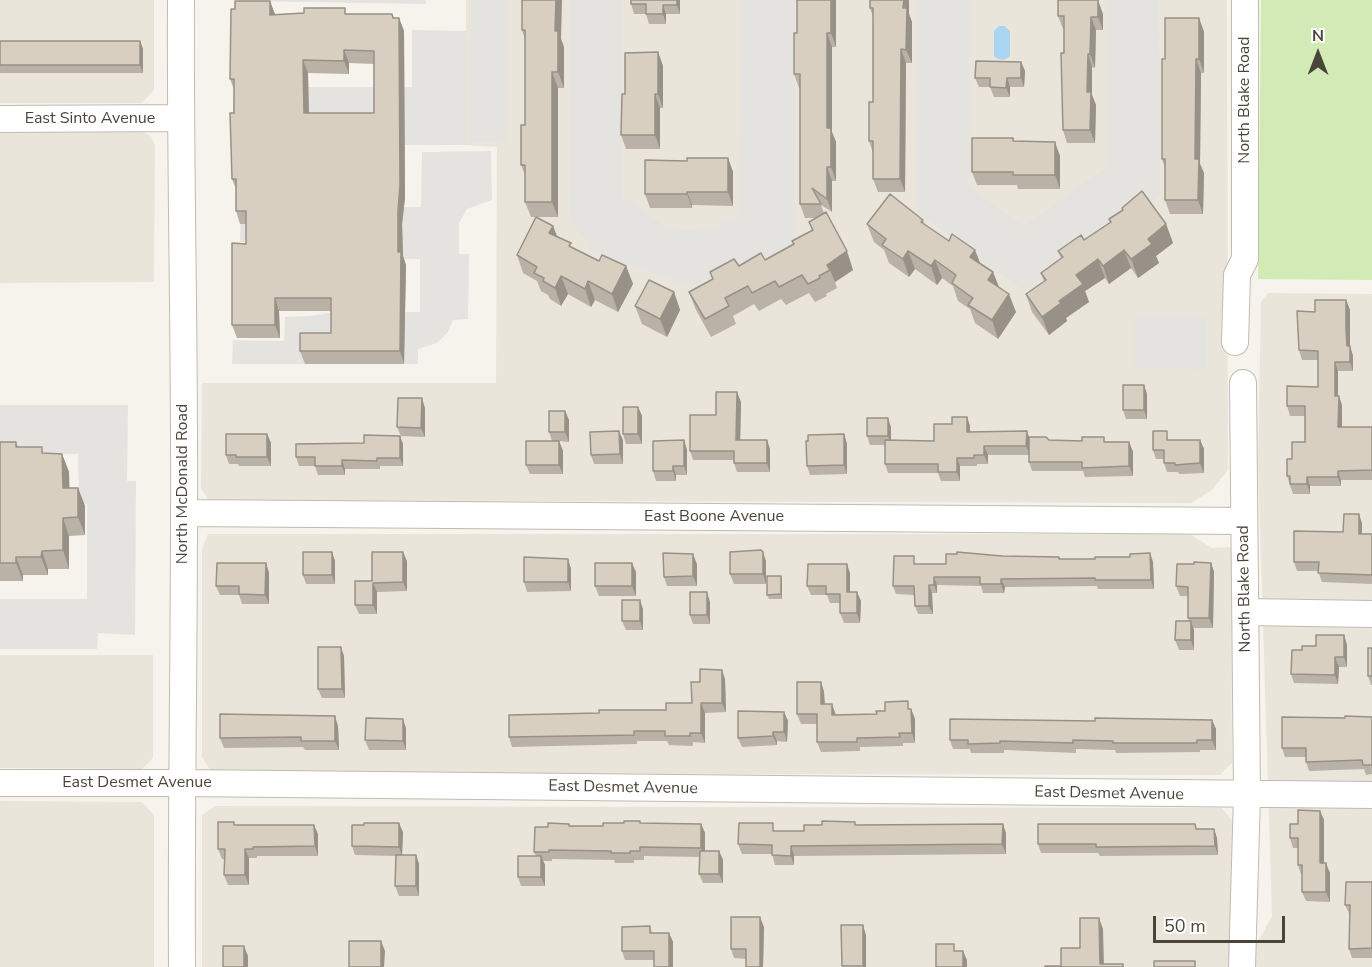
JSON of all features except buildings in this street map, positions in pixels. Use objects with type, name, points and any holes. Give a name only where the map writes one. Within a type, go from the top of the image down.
[{"type":"street","name":"North McDonald Road","points":[[181,0],[184,513],[181,783],[182,967]]},
{"type":"street","name":"North Blake Road","points":[[1235,342],[1237,275],[1245,259],[1245,0]]},
{"type":"street","name":"East Sinto Avenue","points":[[0,119],[180,118]]},
{"type":"street","name":"North Blake Road","points":[[1242,967],[1247,795],[1243,383]]},
{"type":"street","name":"East Boone Avenue","points":[[184,513],[1244,521]]},
{"type":"street","points":[[1246,612],[1372,614]]},
{"type":"street","name":"East Desmet Avenue","points":[[0,783],[1247,795]]},
{"type":"street","points":[[1247,795],[1372,795]]},
{"type":"shaded area","points":[[0,0],[154,0],[154,90],[142,103],[0,103]]},
{"type":"shaded area","points":[[426,0],[426,4],[239,1]]},
{"type":"shaded area","points":[[466,0],[1227,0],[1228,470],[1212,490],[1191,503],[208,500],[201,488],[202,383],[496,383],[497,147],[466,145]]},
{"type":"shaded area","points":[[471,0],[507,0],[506,143],[470,142]]},
{"type":"shaded area","points":[[570,0],[622,0],[622,196],[668,228],[703,231],[740,215],[742,0],[795,0],[794,253],[689,286],[589,251],[591,244],[575,227],[569,208]]},
{"type":"shaded area","points":[[918,0],[969,0],[970,188],[1024,226],[1108,166],[1108,0],[1159,0],[1160,195],[1025,291],[917,212]]},
{"type":"shaded area","points":[[412,30],[466,31],[466,145],[235,145],[284,87],[412,87]]},
{"type":"shaded area","points":[[0,131],[139,131],[151,136],[155,146],[154,282],[0,283]]},
{"type":"shaded area","points":[[491,151],[492,200],[467,209],[459,223],[459,254],[469,254],[468,319],[453,320],[448,332],[437,343],[418,349],[418,364],[232,364],[233,340],[284,341],[285,317],[336,312],[420,312],[420,259],[290,259],[289,242],[240,242],[241,208],[421,207],[422,152]]},
{"type":"shaded area","points":[[1268,293],[1372,294],[1372,967],[1249,967],[1249,958],[1272,916],[1258,460],[1261,302]]},
{"type":"shaded area","points":[[1135,315],[1207,315],[1207,369],[1135,368]]},
{"type":"shaded area","points":[[0,405],[128,405],[127,481],[136,481],[135,635],[98,633],[97,649],[0,649],[0,599],[87,599],[87,504],[79,503],[78,454],[0,455]]},
{"type":"shaded area","points":[[208,534],[1190,534],[1212,548],[1231,547],[1232,763],[1220,775],[212,773],[202,757],[202,549]]},
{"type":"shaded area","points":[[0,655],[153,655],[153,758],[142,769],[0,768]]},
{"type":"shaded area","points":[[0,801],[142,802],[154,815],[154,967],[0,967]]},
{"type":"shaded area","points":[[215,806],[1222,808],[1233,822],[1232,967],[202,967],[202,815]]},
{"type":"green space","points":[[1261,0],[1372,0],[1372,280],[1258,279]]},
{"type":"water","points":[[999,26],[1004,26],[1010,31],[1010,56],[1002,60],[994,56],[994,31]]}]
